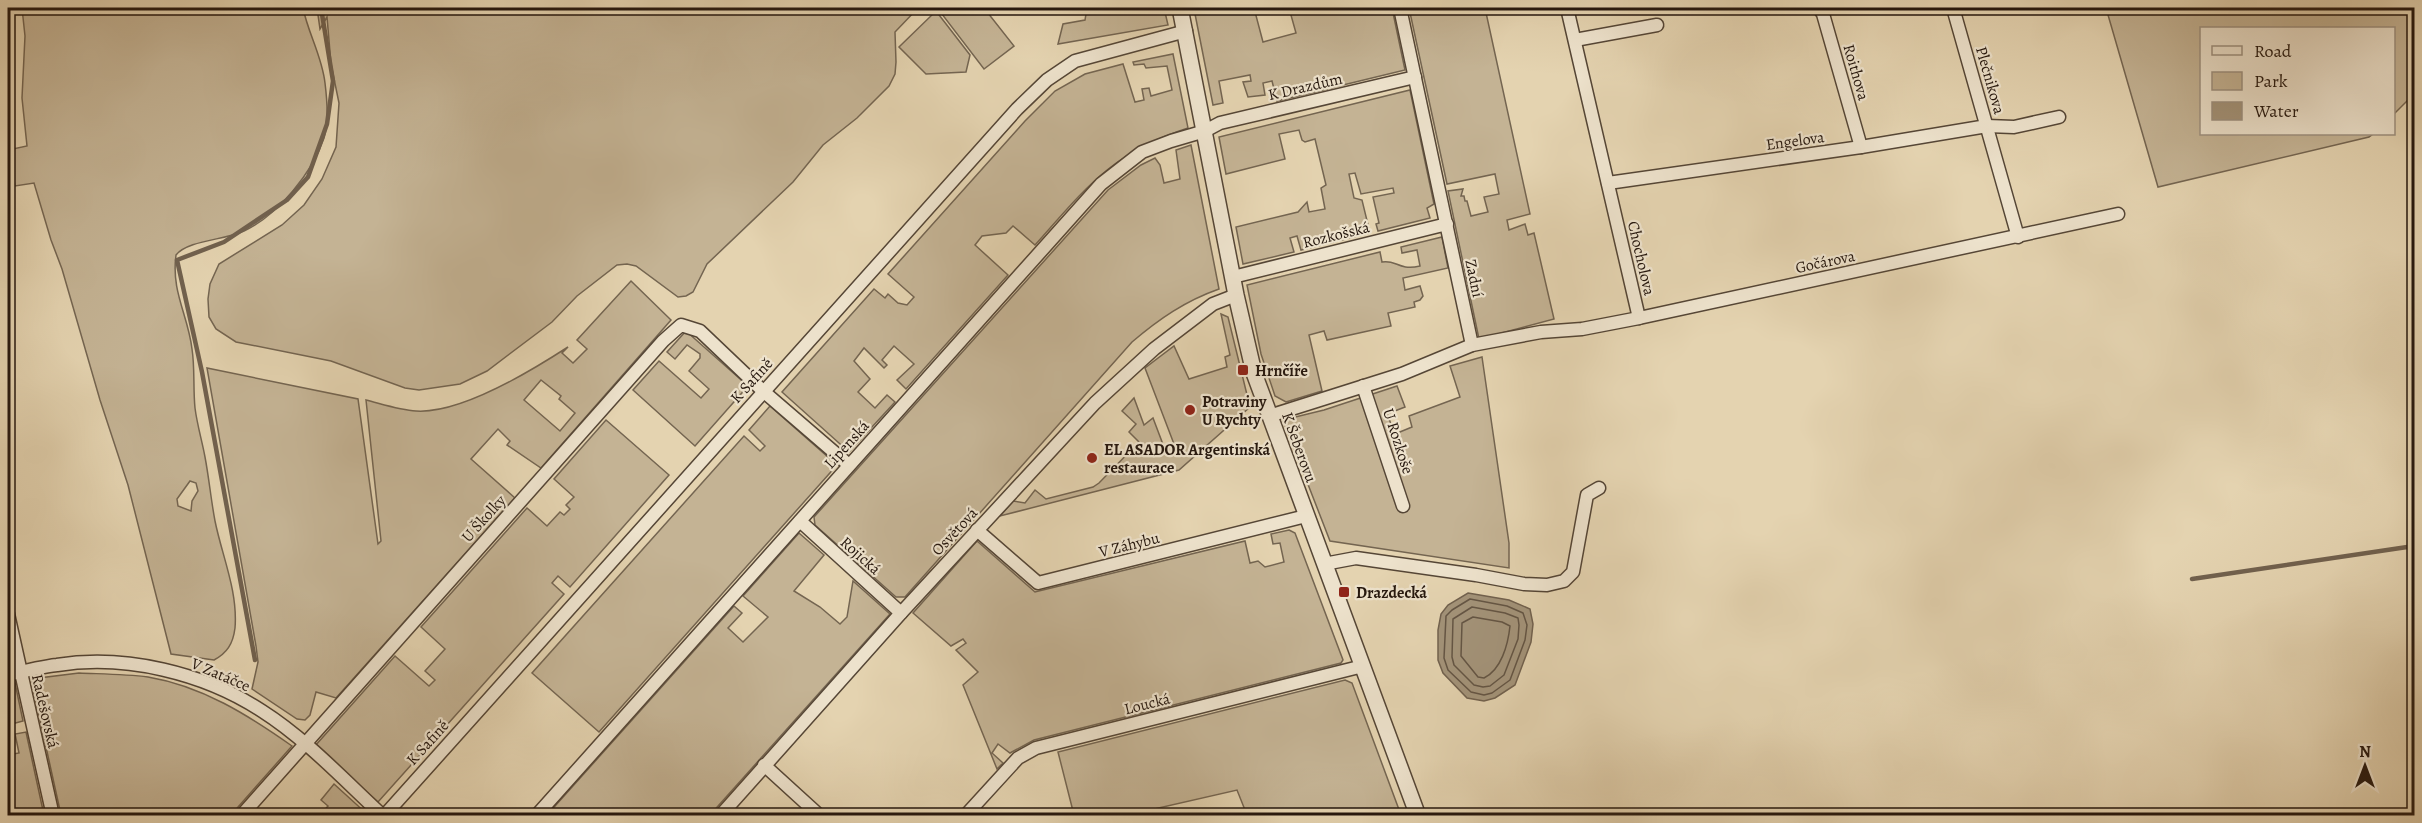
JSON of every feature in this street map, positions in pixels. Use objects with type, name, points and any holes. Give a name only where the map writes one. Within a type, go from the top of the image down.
[{"type":"street","name":"K Šeberovu","points":[[1180,8],[1236,295],[1254,373],[1419,816]]},
{"type":"street","name":"Zadní","points":[[1400,8],[1472,345]]},
{"type":"street","name":"Chocholova","points":[[1472,345],[1541,332],[1582,329],[1639,318],[1568,8]]},
{"type":"street","name":"Roithova","points":[[1819,8],[1823,14],[1861,147]]},
{"type":"street","name":"Plečnikova","points":[[1953,8],[2018,237]]},
{"type":"street","points":[[1575,40],[1657,25]]},
{"type":"street","name":"K Safině","points":[[383,816],[1009,118],[1047,80],[1075,61],[1185,31]]},
{"type":"street","name":"K Drazdům","points":[[1205,131],[1220,123],[1415,77]]},
{"type":"street","name":"Plečnikova","points":[[1987,126],[2014,127],[2060,117]]},
{"type":"street","name":"Engelova","points":[[1608,183],[1861,147],[1987,126]]},
{"type":"street","name":"Lipenská","points":[[537,816],[1101,184],[1142,152],[1205,131]]},
{"type":"street","name":"Gočárova","points":[[1639,318],[2118,214]]},
{"type":"street","name":"Rozkošská","points":[[1233,277],[1447,224]]},
{"type":"street","name":"Osvětová","points":[[720,816],[976,530],[1095,403],[1135,366],[1213,304],[1236,295]]},
{"type":"street","name":"U Školky","points":[[241,816],[663,341],[681,325],[700,331],[764,391]]},
{"type":"street","points":[[1269,416],[1402,374],[1472,345]]},
{"type":"street","name":"U Rozkoše","points":[[1363,386],[1403,506]]},
{"type":"street","points":[[764,391],[849,465]]},
{"type":"street","points":[[1324,564],[1356,558],[1524,584],[1547,585],[1564,581],[1572,572],[1587,495],[1599,488]]},
{"type":"street","name":"V Záhybu","points":[[976,530],[1038,583],[1306,516]]},
{"type":"street","name":"Rojická","points":[[800,521],[901,613]]},
{"type":"street","name":"Radešovská","points":[[8,614],[53,816]]},
{"type":"street","name":"V Zatáčce","points":[[8,675],[68,664],[129,664],[160,668],[222,689],[262,711],[304,745],[383,816]]},
{"type":"street","name":"Loucká","points":[[965,816],[1018,758],[1036,748],[1363,666]]},
{"type":"street","points":[[764,765],[820,816]]},
{"type":"green space","points":[[22,8],[303,8],[321,63],[327,103],[326,132],[312,165],[303,178],[281,204],[256,224],[236,234],[189,246],[176,255],[176,281],[193,356],[196,414],[215,521],[234,601],[233,639],[226,651],[214,660],[171,654],[128,485],[34,183],[15,186],[8,150],[27,146],[22,98],[25,36]],"holes":[[[190,481],[196,483],[198,491],[192,501],[191,511],[178,506],[177,499]]]},
{"type":"green space","points":[[317,8],[918,8],[895,32],[895,74],[889,86],[857,118],[823,145],[793,182],[707,264],[693,292],[678,297],[636,266],[617,265],[577,296],[552,322],[487,371],[460,384],[419,390],[405,388],[331,361],[236,342],[216,329],[209,317],[210,284],[219,264],[282,225],[304,205],[322,179],[336,147],[339,103],[331,64],[327,17],[320,29]]},
{"type":"green space","points":[[984,8],[1014,46],[984,69],[938,9]]},
{"type":"green space","points":[[1087,8],[1164,8],[1168,25],[1058,44],[1063,24],[1085,20]]},
{"type":"green space","points":[[1219,8],[1254,8],[1263,42],[1296,33],[1289,8],[1392,8],[1405,70],[1277,101],[1272,81],[1263,83],[1265,95],[1248,97],[1243,82],[1251,81],[1250,75],[1219,81],[1223,103],[1213,105],[1195,14]]},
{"type":"green space","points":[[1409,8],[1485,8],[1530,214],[1507,220],[1509,230],[1525,224],[1528,235],[1534,233],[1554,319],[1479,339],[1448,191],[1463,189],[1461,196],[1464,196],[1467,201],[1471,216],[1488,212],[1484,197],[1499,194],[1495,174],[1447,184]]},
{"type":"green space","points":[[2106,8],[2414,8],[2414,94],[2395,113],[2395,27],[2200,27],[2200,135],[2372,135],[2158,187]]},
{"type":"green space","points":[[936,11],[970,55],[966,72],[926,74],[899,47]]},
{"type":"green space","points":[[1173,54],[1188,128],[1139,149],[1102,174],[1035,245],[1013,226],[1006,233],[982,236],[975,245],[1008,275],[906,389],[897,380],[914,364],[894,346],[882,360],[887,365],[884,368],[864,348],[854,361],[870,379],[858,392],[875,408],[887,395],[895,402],[849,452],[782,392],[874,289],[885,298],[888,294],[898,303],[907,305],[914,297],[888,274],[1025,121],[1055,91],[1085,74],[1123,64],[1135,102],[1144,100],[1142,89],[1149,88],[1151,96],[1172,90],[1167,66],[1146,68],[1144,64],[1134,65],[1133,62]]},
{"type":"green space","points":[[1410,90],[1434,204],[1427,208],[1430,218],[1378,231],[1376,224],[1379,223],[1373,197],[1394,193],[1393,188],[1361,194],[1355,173],[1349,174],[1354,198],[1362,200],[1370,233],[1301,250],[1297,236],[1290,238],[1294,252],[1243,264],[1236,227],[1298,212],[1307,202],[1309,212],[1325,209],[1321,188],[1326,185],[1315,139],[1305,142],[1299,130],[1279,134],[1285,159],[1226,174],[1219,137]]},
{"type":"green space","points":[[1191,145],[1219,289],[1173,311],[1132,342],[905,597],[896,597],[815,525],[814,517],[1108,190],[1141,165],[1155,158],[1160,165],[1164,183],[1180,179],[1176,150]]},
{"type":"green space","points":[[1442,237],[1448,268],[1403,278],[1405,290],[1420,286],[1423,296],[1414,302],[1415,307],[1388,313],[1391,326],[1327,340],[1324,331],[1309,335],[1322,391],[1286,402],[1275,396],[1261,354],[1247,285],[1380,252],[1382,262],[1407,267],[1420,266],[1417,250],[1402,253],[1401,247]]},
{"type":"green space","points":[[631,281],[671,320],[541,468],[507,445],[510,441],[498,429],[471,459],[515,498],[336,698],[316,692],[310,715],[305,720],[297,719],[252,689],[258,662],[256,646],[207,368],[358,399],[378,544],[381,541],[366,400],[416,411],[453,406],[515,379],[568,347],[562,353],[573,363],[587,349],[577,340]],"holes":[[[541,380],[561,396],[559,399],[575,413],[560,431],[524,400]]]},
{"type":"green space","points":[[1221,314],[1228,317],[1250,407],[1179,470],[1000,516],[1013,501],[1025,503],[1035,490],[1046,499],[1093,487],[1099,483],[1139,442],[1129,432],[1136,424],[1122,411],[1134,398],[1144,425],[1153,418],[1164,447],[1174,444],[1145,368],[1174,346],[1189,379],[1227,367],[1225,357],[1230,355]]},
{"type":"green space","points":[[686,331],[748,386],[695,446],[633,390],[659,361],[701,398],[709,389],[689,371],[700,358],[700,354],[687,345],[675,359],[667,352]]},
{"type":"green space","points":[[1482,357],[1509,543],[1509,568],[1330,541],[1283,420],[1324,410],[1397,386],[1405,407],[1387,414],[1395,434],[1412,427],[1409,416],[1460,397],[1450,366]]},
{"type":"green space","points":[[770,406],[837,465],[599,732],[532,673],[744,436],[760,451],[765,446],[749,430]]},
{"type":"green space","points":[[606,420],[669,475],[570,587],[558,576],[552,583],[564,594],[378,802],[315,746],[395,656],[429,686],[435,680],[425,671],[445,649],[421,627],[527,508],[547,526],[560,512],[564,515],[570,509],[566,505],[574,497],[554,479]]},
{"type":"green space","points":[[1289,530],[1295,533],[1343,660],[1341,663],[1034,740],[1010,753],[998,744],[992,753],[1003,763],[997,769],[963,685],[978,672],[956,650],[966,643],[963,639],[951,646],[913,613],[977,541],[1035,592],[1245,541],[1250,563],[1258,561],[1265,567],[1284,562],[1280,543],[1273,544],[1271,534]]},
{"type":"green space","points":[[799,533],[824,555],[794,591],[820,607],[840,624],[847,617],[853,581],[890,614],[710,815],[547,815],[734,606],[742,613],[728,628],[743,642],[768,617],[743,596]]},
{"type":"green space","points":[[79,673],[148,677],[187,687],[224,703],[259,723],[292,746],[231,815],[61,815],[31,679]]},
{"type":"green space","points":[[1345,680],[1352,683],[1401,815],[1247,815],[1237,790],[1128,815],[1074,815],[1058,752]]},
{"type":"green space","points":[[15,683],[23,721],[8,725],[8,684]]},
{"type":"green space","points":[[26,732],[44,815],[8,815],[8,755],[19,753],[15,734]]},
{"type":"green space","points":[[334,784],[367,814],[320,815],[328,806],[321,800]]},
{"type":"water","points":[[1468,593],[1509,600],[1530,609],[1533,624],[1531,642],[1515,685],[1495,698],[1484,701],[1467,698],[1443,673],[1438,660],[1438,630],[1441,614],[1448,605]]},
{"type":"waterway","points":[[255,660],[202,372],[177,260],[224,242],[287,200],[308,177],[327,124],[333,81],[321,8]]},
{"type":"waterway","points":[[2192,579],[2414,546]]},
{"type":"place","name":"Hrnčíře","points":[[1243,370]]},
{"type":"place","name":"Potraviny U Rychty","points":[[1190,410]]},
{"type":"place","name":"EL ASADOR Argentinská restaurace","points":[[1092,458]]},
{"type":"place","name":"Drazdecká","points":[[1344,592]]}]
